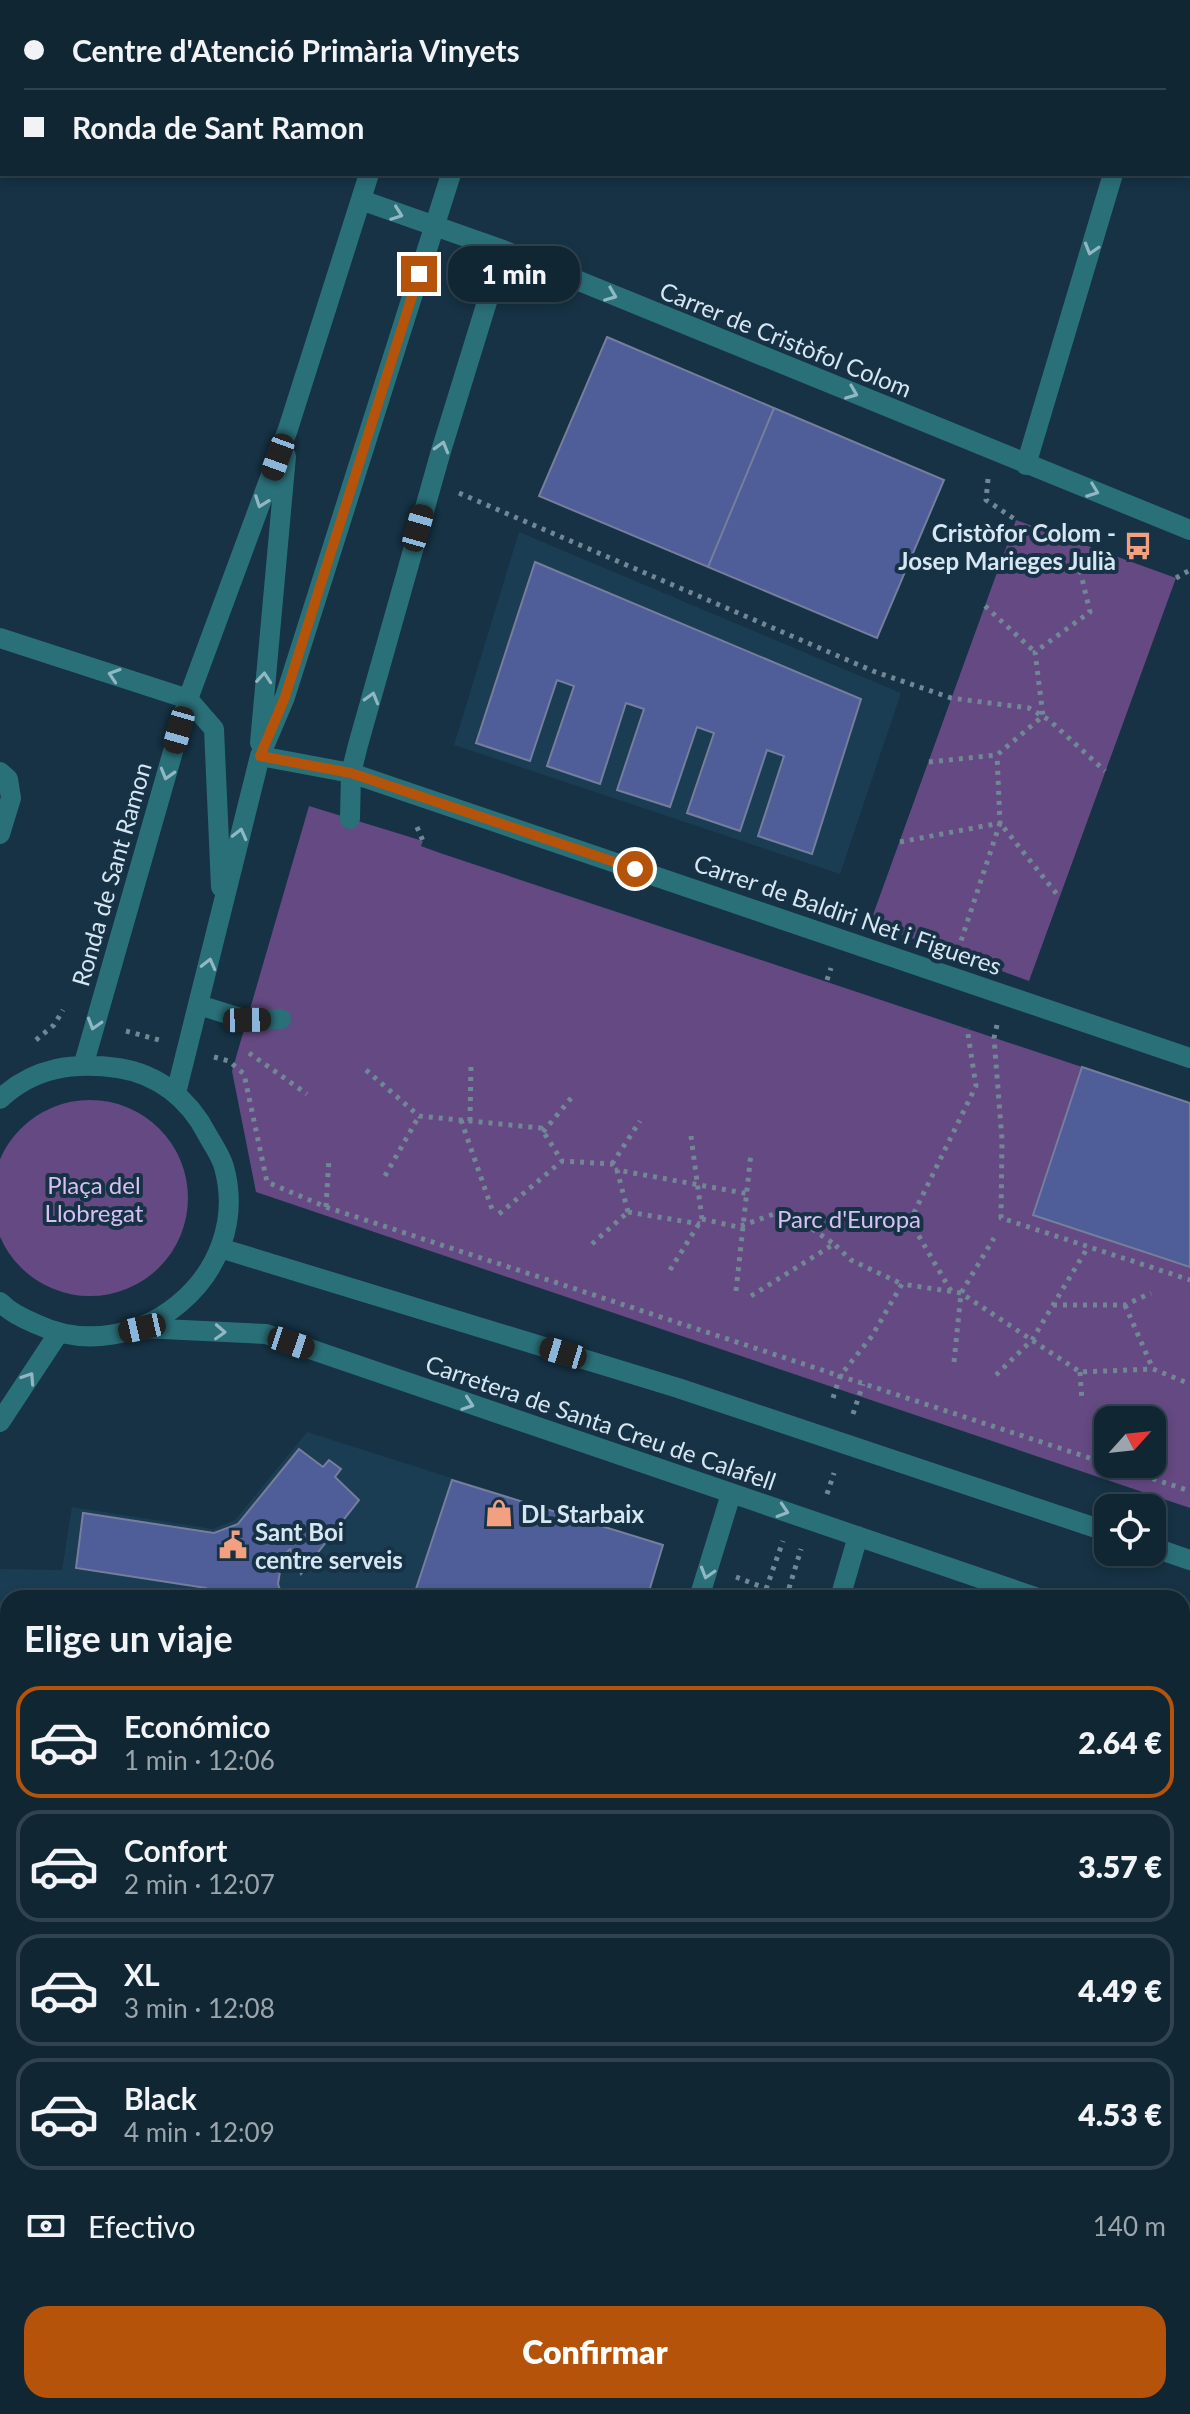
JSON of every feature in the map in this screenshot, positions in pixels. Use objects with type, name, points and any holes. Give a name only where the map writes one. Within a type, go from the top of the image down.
[{"type":"street","name":"Ronda de Sant Ramon","points":[[84,1063],[188,699],[288,429],[368,176]]},
{"type":"street","name":"Ronda de Sant Ramon","points":[[260,756],[285,697],[450,176]]},
{"type":"street","points":[[1026,465],[1112,176]]},
{"type":"street","name":"Carrer de Cristòfol Colom","points":[[361,200],[503,250],[1190,530]]},
{"type":"street","points":[[350,819],[351,773],[432,481],[503,250]]},
{"type":"street","name":"Ronda de Sant Ramon","points":[[176,1093],[260,756],[288,429]]},
{"type":"street","points":[[0,638],[188,699],[214,729],[222,910]]},
{"type":"street","name":"Carrer de Baldiri Net i Figueres","points":[[260,756],[351,773],[1190,1058]]},
{"type":"street","points":[[0,772],[8,779],[11,798],[0,834]]},
{"type":"street","points":[[199,1005],[247,1020],[281,1019]]},
{"type":"street","points":[[0,1099],[14,1086],[65,1065],[84,1063],[137,1071],[176,1093],[196,1112],[224,1166],[228,1201],[220,1248],[198,1287],[181,1304],[142,1328],[102,1338],[58,1334],[3,1313]]},
{"type":"street","name":"Carretera de Santa Creu de Calafell","points":[[220,1248],[678,1388],[1094,1527]]},
{"type":"street","name":"Carretera de Santa Creu de Calafell","points":[[142,1328],[266,1334],[1015,1590]]},
{"type":"street","points":[[0,1422],[58,1334]]},
{"type":"street","points":[[701,1590],[731,1494]]},
{"type":"street","points":[[842,1590],[858,1536]]},
{"type":"street","points":[[1166,1552],[1190,1560]]},
{"type":"path","points":[[992,450],[986,500],[1016,520]]},
{"type":"path","points":[[432,481],[873,671],[951,698],[1029,708],[1043,716],[1105,771]]},
{"type":"path","points":[[1035,652],[1090,612],[1073,541]]},
{"type":"path","points":[[1176,578],[1190,570]]},
{"type":"path","points":[[985,606],[1035,652],[1043,716]]},
{"type":"path","points":[[929,762],[997,755],[1043,716]]},
{"type":"path","points":[[956,954],[1000,823],[997,755]]},
{"type":"path","points":[[900,842],[1000,823]]},
{"type":"path","points":[[1000,823],[1060,898]]},
{"type":"path","points":[[1006,995],[994,1038],[1002,1140],[1001,1218],[1190,1280]]},
{"type":"path","points":[[30,1044],[54,1025],[63,1010]]},
{"type":"path","points":[[952,1292],[910,1221],[976,1086],[967,1028]]},
{"type":"path","points":[[240,1046],[307,1094]]},
{"type":"path","points":[[470,1121],[471,1064]]},
{"type":"path","points":[[366,1070],[419,1116],[541,1128],[562,1161]]},
{"type":"path","points":[[543,1132],[572,1097]]},
{"type":"path","points":[[385,1176],[419,1116]]},
{"type":"path","points":[[461,1120],[496,1213],[562,1161],[615,1167],[749,1194]]},
{"type":"path","points":[[628,1212],[615,1167],[640,1121]]},
{"type":"path","points":[[670,1270],[701,1222],[691,1136]]},
{"type":"path","points":[[736,1291],[749,1194],[751,1153]]},
{"type":"path","points":[[329,1158],[326,1207],[1190,1491]]},
{"type":"path","points":[[592,1244],[628,1212],[743,1226],[785,1210],[834,1244],[851,1260],[902,1284],[961,1293],[1080,1372],[1153,1369],[1190,1384]]},
{"type":"path","points":[[954,1362],[961,1293],[994,1238]]},
{"type":"path","points":[[751,1296],[834,1244]]},
{"type":"path","points":[[996,1375],[1032,1340],[1088,1247]]},
{"type":"path","points":[[833,1398],[840,1376],[872,1336],[902,1284]]},
{"type":"path","points":[[1053,1305],[1125,1305],[1151,1293]]},
{"type":"path","points":[[1125,1305],[1153,1369]]},
{"type":"path","points":[[1080,1372],[1082,1402]]},
{"type":"path","points":[[856,1403],[863,1384]]},
{"type":"path","points":[[725,1573],[766,1589],[788,1528]]},
{"type":"path","points":[[790,1590],[803,1542]]},
{"type":"shaded area","points":[[519,532],[901,693],[840,874],[454,745]]},
{"type":"shaded area","points":[[307,1432],[663,1545],[649,1590],[0,1590],[0,1569],[62,1570],[72,1507],[213,1529],[235,1520]]},
{"type":"green space","points":[[1016,520],[1176,578],[1029,981],[870,923]]},
{"type":"green space","name":"Parc d'Europa","points":[[309,806],[423,841],[421,846],[440,853],[1190,1103],[1190,1508],[1166,1500],[1166,1494],[1149,1494],[1101,1478],[1166,1478],[1166,1406],[1094,1406],[1094,1476],[256,1192],[232,1071]]},
{"type":"green space","name":"Plaça del Llobregat","points":[[71,1102],[109,1102],[144,1117],[171,1144],[186,1179],[186,1217],[171,1252],[144,1279],[109,1294],[71,1294],[36,1279],[9,1252],[-1,1232],[-1,1164],[9,1144],[36,1117]]},
{"type":"building","points":[[607,337],[774,408],[708,567],[539,496]]},
{"type":"building","points":[[774,408],[944,480],[877,638],[708,567]]},
{"type":"building","points":[[535,562],[861,699],[812,854],[758,836],[784,756],[767,750],[740,831],[687,813],[714,733],[697,727],[670,807],[617,790],[644,709],[626,703],[600,784],[547,766],[574,686],[557,680],[530,761],[476,743]]},
{"type":"building","points":[[1082,1067],[1190,1103],[1190,1267],[1033,1215]]},
{"type":"building","points":[[299,1449],[323,1467],[329,1460],[341,1469],[335,1477],[359,1500],[301,1574],[290,1549],[282,1558],[278,1584],[280,1590],[208,1590],[76,1568],[83,1513],[214,1533],[238,1524]]},
{"type":"building","name":"DL Starbaix","points":[[452,1480],[663,1545],[649,1590],[416,1590]]},
{"type":"place","name":"Cristòfor Colom - Josep Marieges Julià","points":[[1138,546]]},
{"type":"place","name":"DL Starbaix","points":[[499,1513]]},
{"type":"place","name":"Sant Boi centre serveis","points":[[233,1545]]},
{"type":"route","points":[[419,274],[285,697],[260,756],[351,773],[635,869]]}]
